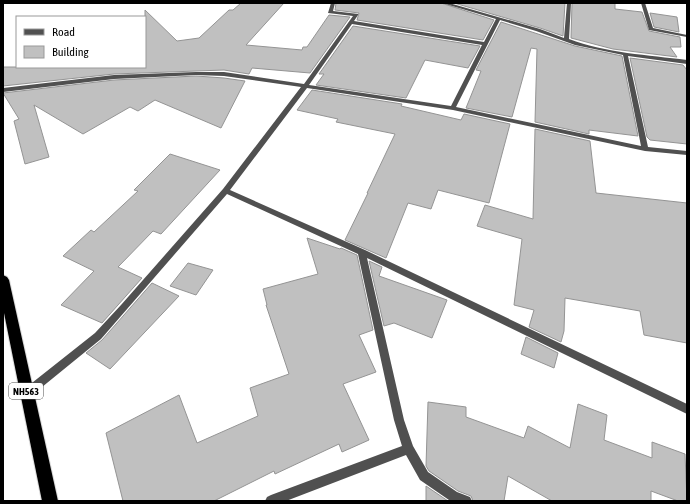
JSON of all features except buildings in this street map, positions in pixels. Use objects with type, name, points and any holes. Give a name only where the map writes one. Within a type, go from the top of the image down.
[{"type":"highway","name":"NH563","points":[[3,280],[50,501]]},
{"type":"street","points":[[27,393],[98,336],[226,192],[356,15],[330,12],[333,3]]},
{"type":"street","points":[[444,3],[538,30],[577,44],[625,54],[687,62]]},
{"type":"street","points":[[566,40],[569,3]]},
{"type":"street","points":[[643,3],[651,29],[687,36]]},
{"type":"street","points":[[453,108],[498,19]]},
{"type":"street","points":[[351,22],[486,44]]},
{"type":"street","points":[[625,54],[645,148]]},
{"type":"street","points":[[3,90],[77,79],[188,73],[224,74],[453,108],[645,148],[687,153]]},
{"type":"street","points":[[226,192],[362,252],[687,408]]},
{"type":"street","points":[[362,252],[399,420],[408,449],[424,476],[453,496],[466,501]]},
{"type":"street","points":[[271,501],[408,449]]}]
